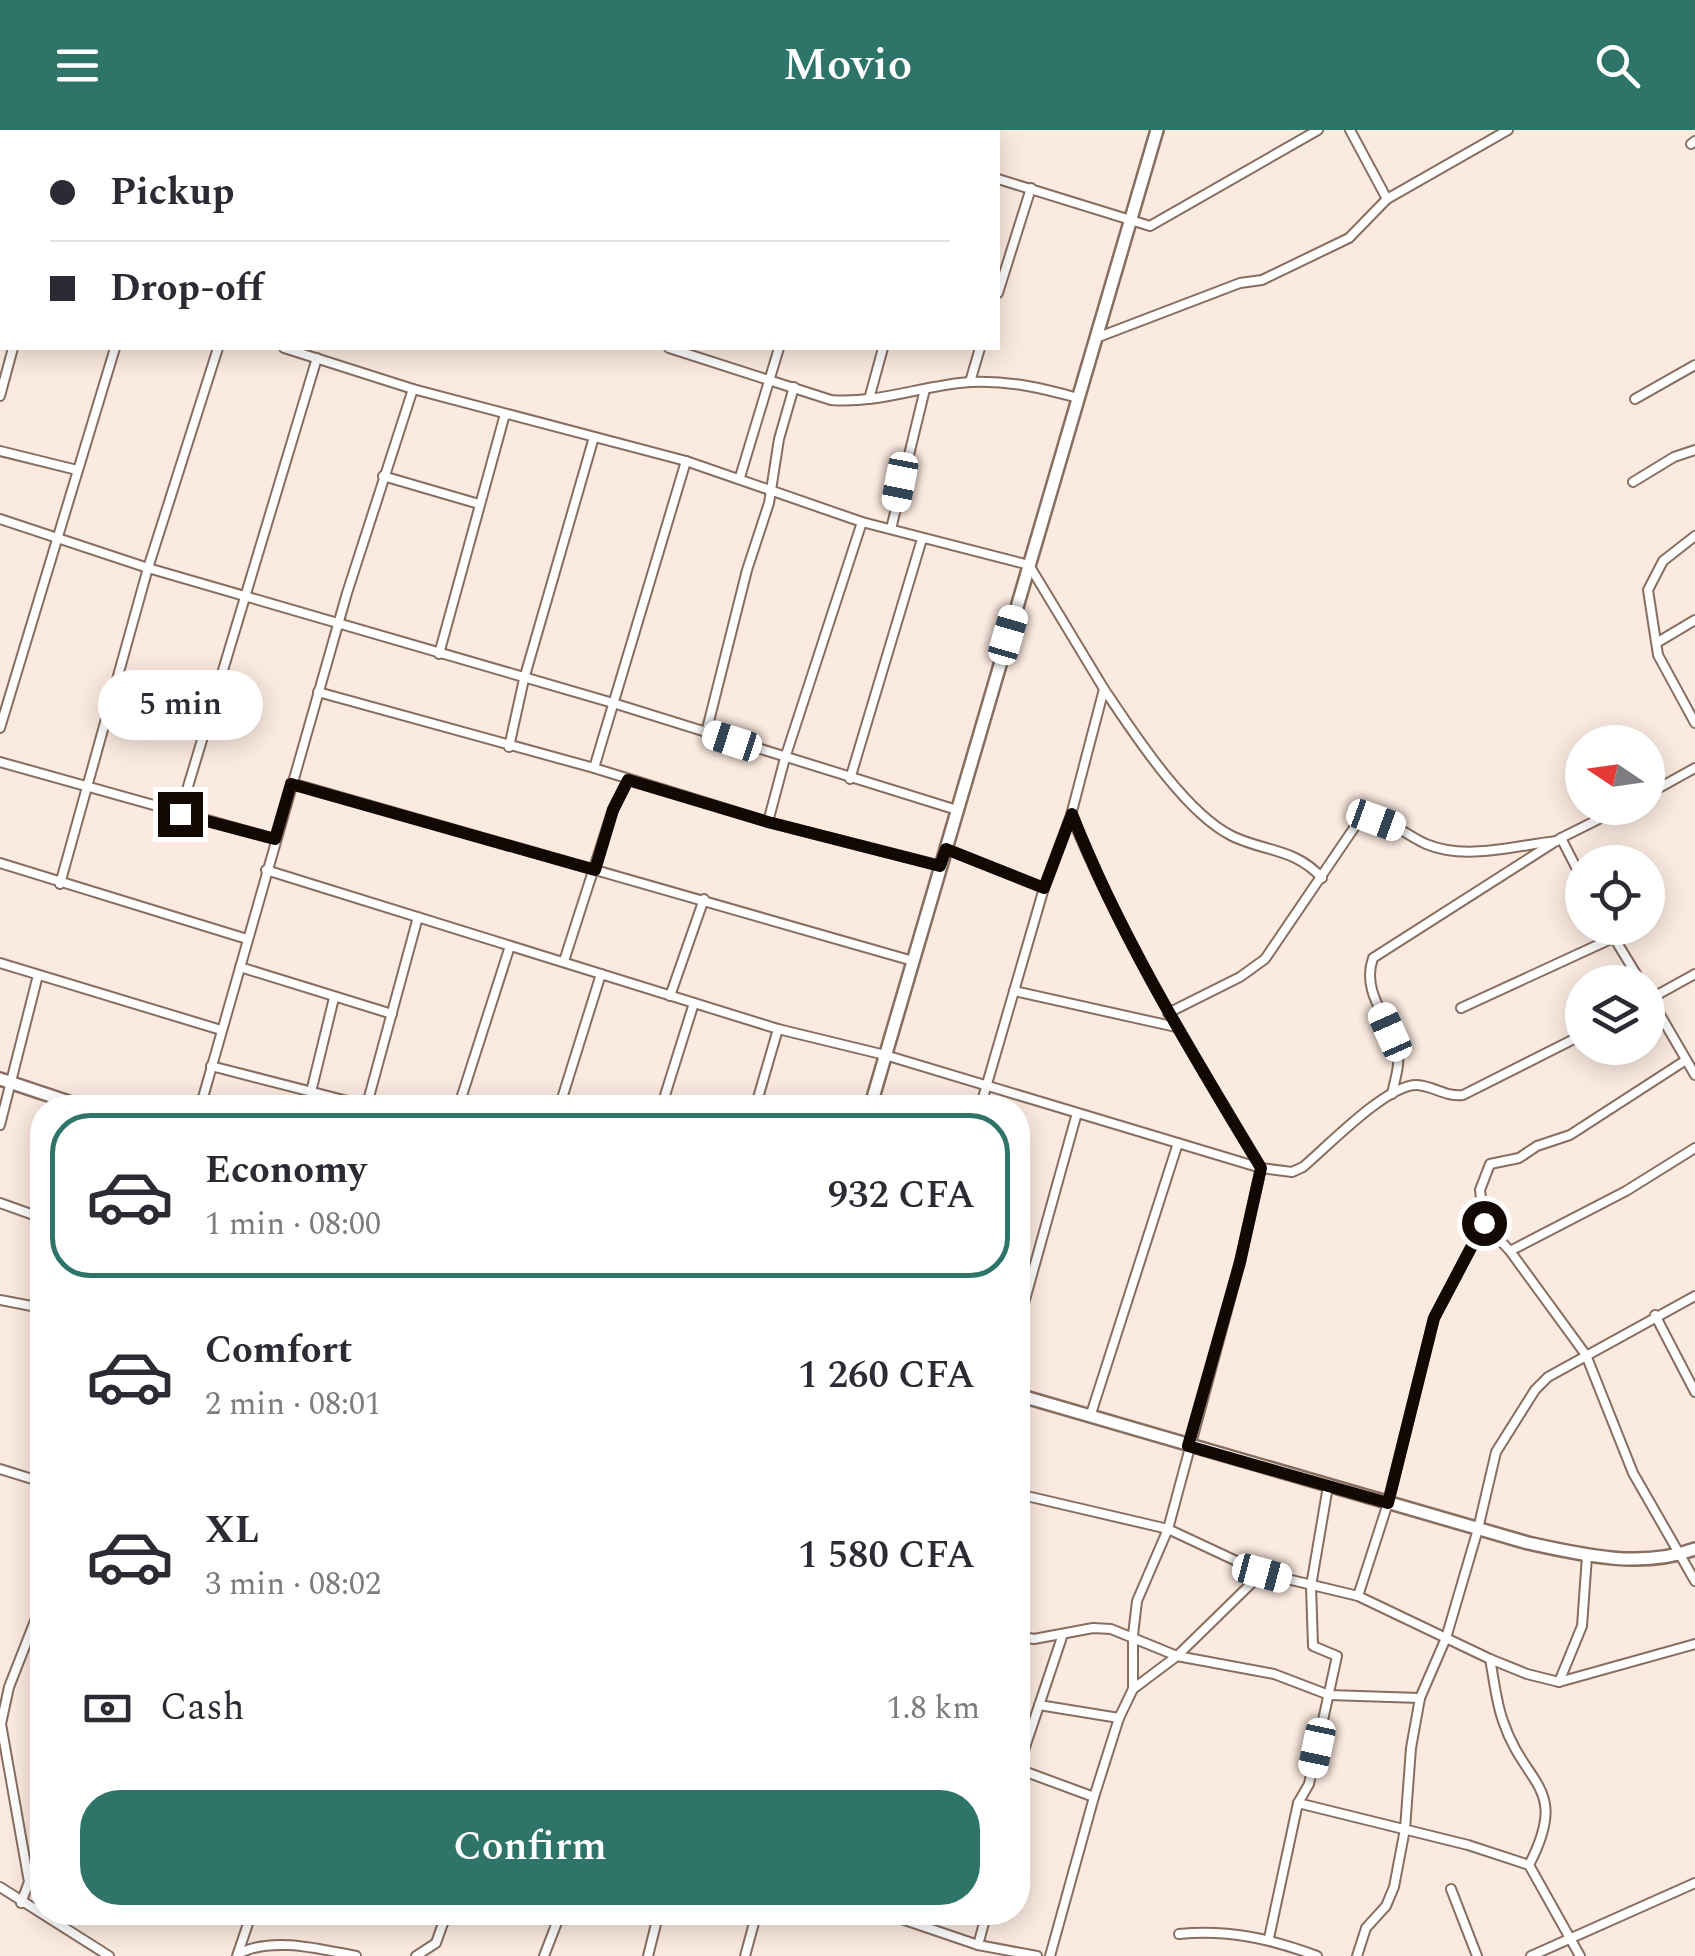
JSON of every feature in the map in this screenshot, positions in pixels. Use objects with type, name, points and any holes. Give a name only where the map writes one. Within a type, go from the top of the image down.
[{"type":"street","points":[[874,1095],[1157,130]]},
{"type":"street","points":[[1000,180],[1150,226],[1318,130]]},
{"type":"street","points":[[1350,130],[1387,199]]},
{"type":"street","points":[[1096,338],[1240,283],[1262,280],[1349,238],[1387,199],[1508,130]]},
{"type":"street","points":[[1000,287],[1031,188]]},
{"type":"street","points":[[0,728],[114,350]]},
{"type":"street","points":[[60,884],[148,568],[217,350]]},
{"type":"street","points":[[291,350],[505,414],[686,460],[862,522],[1029,565],[1104,689],[1184,797],[1229,835],[1307,861],[1322,878]]},
{"type":"street","points":[[679,350],[831,400],[970,382],[1028,384],[1078,398]]},
{"type":"street","points":[[740,477],[778,350]]},
{"type":"street","points":[[868,398],[883,350]]},
{"type":"street","points":[[970,382],[979,350]]},
{"type":"street","points":[[0,396],[5,358]]},
{"type":"street","points":[[180,814],[317,358]]},
{"type":"street","points":[[1635,399],[1695,365]]},
{"type":"street","points":[[706,732],[794,387]]},
{"type":"street","points":[[203,1095],[338,623],[413,388]]},
{"type":"street","points":[[891,529],[926,389]]},
{"type":"street","points":[[439,654],[505,414]]},
{"type":"street","points":[[509,747],[524,678],[594,437]]},
{"type":"street","points":[[1633,482],[1674,457],[1695,450]]},
{"type":"street","points":[[0,452],[77,470]]},
{"type":"street","points":[[594,768],[686,460]]},
{"type":"street","points":[[384,476],[479,504]]},
{"type":"street","points":[[0,520],[148,568],[613,703],[957,810]]},
{"type":"street","points":[[768,822],[862,522]]},
{"type":"street","points":[[1695,536],[1662,562],[1648,590],[1658,655],[1695,724]]},
{"type":"street","points":[[850,779],[922,538]]},
{"type":"street","points":[[1658,642],[1695,620]]},
{"type":"street","points":[[984,1095],[1044,888],[1072,814],[1104,689]]},
{"type":"street","points":[[318,692],[594,768],[768,822],[940,866]]},
{"type":"street","points":[[0,762],[275,839]]},
{"type":"street","points":[[1665,785],[1695,768]]},
{"type":"street","points":[[564,961],[613,810],[628,780]]},
{"type":"street","points":[[291,784],[912,961]]},
{"type":"street","points":[[1050,1956],[1094,1797],[1119,1718],[1133,1689],[1137,1600],[1168,1529],[1240,1262],[1261,1168],[1168,1013],[1096,874],[1072,814]]},
{"type":"street","points":[[1168,1013],[1240,977],[1265,959],[1356,825],[1364,819],[1447,850],[1478,851],[1559,840]]},
{"type":"street","points":[[1392,1094],[1399,1063],[1397,1048],[1370,984],[1372,958],[1589,825]]},
{"type":"street","points":[[1559,840],[1565,850]]},
{"type":"street","points":[[946,849],[1044,888]]},
{"type":"street","points":[[0,863],[247,939]]},
{"type":"street","points":[[266,870],[778,1029],[1016,1095]]},
{"type":"street","points":[[670,996],[704,899]]},
{"type":"street","points":[[370,1095],[418,917]]},
{"type":"street","points":[[1461,1008],[1598,945]]},
{"type":"street","points":[[462,1095],[510,946]]},
{"type":"street","points":[[0,963],[221,1030]]},
{"type":"street","points":[[240,967],[392,1014]]},
{"type":"street","points":[[564,1095],[601,974]]},
{"type":"street","points":[[1665,989],[1695,974]]},
{"type":"street","points":[[0,1124],[4,1080],[38,975]]},
{"type":"street","points":[[1014,991],[1176,1027]]},
{"type":"street","points":[[312,1092],[334,998]]},
{"type":"street","points":[[665,1095],[694,1003]]},
{"type":"street","points":[[1665,1025],[1695,1075]]},
{"type":"street","points":[[759,1095],[778,1029]]},
{"type":"street","points":[[1030,1099],[1261,1168],[1298,1170],[1392,1094],[1416,1085],[1452,1096],[1462,1095],[1565,1043]]},
{"type":"street","points":[[1358,1596],[1388,1503],[1434,1318],[1484,1223],[1480,1190],[1490,1164],[1519,1158],[1537,1146],[1570,1135],[1686,1060]]},
{"type":"street","points":[[211,1066],[323,1095]]},
{"type":"street","points":[[4,1080],[49,1095]]},
{"type":"street","points":[[1030,1282],[1077,1113]]},
{"type":"street","points":[[1090,1417],[1178,1143]]},
{"type":"street","points":[[1510,1250],[1626,1191],[1695,1148]]},
{"type":"street","points":[[0,1203],[30,1214]]},
{"type":"street","points":[[1484,1223],[1510,1250],[1586,1355],[1633,1473],[1695,1581]]},
{"type":"street","points":[[1357,1956],[1366,1928],[1386,1906],[1394,1887],[1406,1829],[1411,1748],[1420,1698],[1446,1638],[1496,1452],[1535,1390],[1548,1377],[1695,1296]]},
{"type":"street","points":[[0,1300],[30,1306]]},
{"type":"street","points":[[1655,1316],[1695,1392]]},
{"type":"street","points":[[1030,1399],[1478,1529],[1587,1556],[1680,1555],[1695,1549]]},
{"type":"street","points":[[0,1469],[30,1480]]},
{"type":"street","points":[[1269,1938],[1298,1803],[1309,1784],[1337,1656],[1313,1646],[1311,1586],[1328,1486]]},
{"type":"street","points":[[1030,1497],[1168,1529],[1262,1573],[1358,1596],[1490,1659],[1560,1682],[1695,1644]]},
{"type":"street","points":[[1560,1682],[1582,1626],[1587,1556]]},
{"type":"street","points":[[1133,1689],[1177,1656],[1262,1573]]},
{"type":"street","points":[[1030,1638],[1093,1628],[1133,1635],[1177,1656],[1274,1674],[1330,1695],[1420,1698]]},
{"type":"street","points":[[21,1903],[30,1882],[0,1724],[8,1687],[30,1632]]},
{"type":"street","points":[[1030,1732],[1063,1634]]},
{"type":"street","points":[[1490,1659],[1503,1723],[1545,1798],[1544,1836],[1529,1865]]},
{"type":"street","points":[[1039,1705],[1119,1718]]},
{"type":"street","points":[[1030,1773],[1094,1797]]},
{"type":"street","points":[[1298,1803],[1529,1865],[1580,1956]]},
{"type":"street","points":[[1530,1956],[1695,1883]]},
{"type":"street","points":[[0,1887],[30,1908]]},
{"type":"street","points":[[1451,1888],[1477,1956]]},
{"type":"street","points":[[58,1925],[109,1956]]},
{"type":"street","points":[[238,1955],[246,1925]]},
{"type":"street","points":[[416,1956],[436,1943],[442,1925]]},
{"type":"street","points":[[544,1956],[557,1925]]},
{"type":"street","points":[[648,1956],[656,1925]]},
{"type":"street","points":[[745,1956],[753,1925]]},
{"type":"street","points":[[918,1925],[978,1946],[1037,1956]]},
{"type":"street","points":[[978,1946],[984,1925]]},
{"type":"street","points":[[1179,1934],[1208,1931],[1269,1938],[1317,1956]]},
{"type":"street","points":[[238,1955],[252,1947],[280,1945],[356,1956]]},
{"type":"route","points":[[180,814],[275,839],[291,784],[595,870],[613,810],[628,780],[768,822],[940,866],[946,849],[1044,888],[1072,814],[1096,874],[1168,1013],[1261,1168],[1240,1262],[1188,1446],[1388,1503],[1434,1318],[1484,1223]]}]
